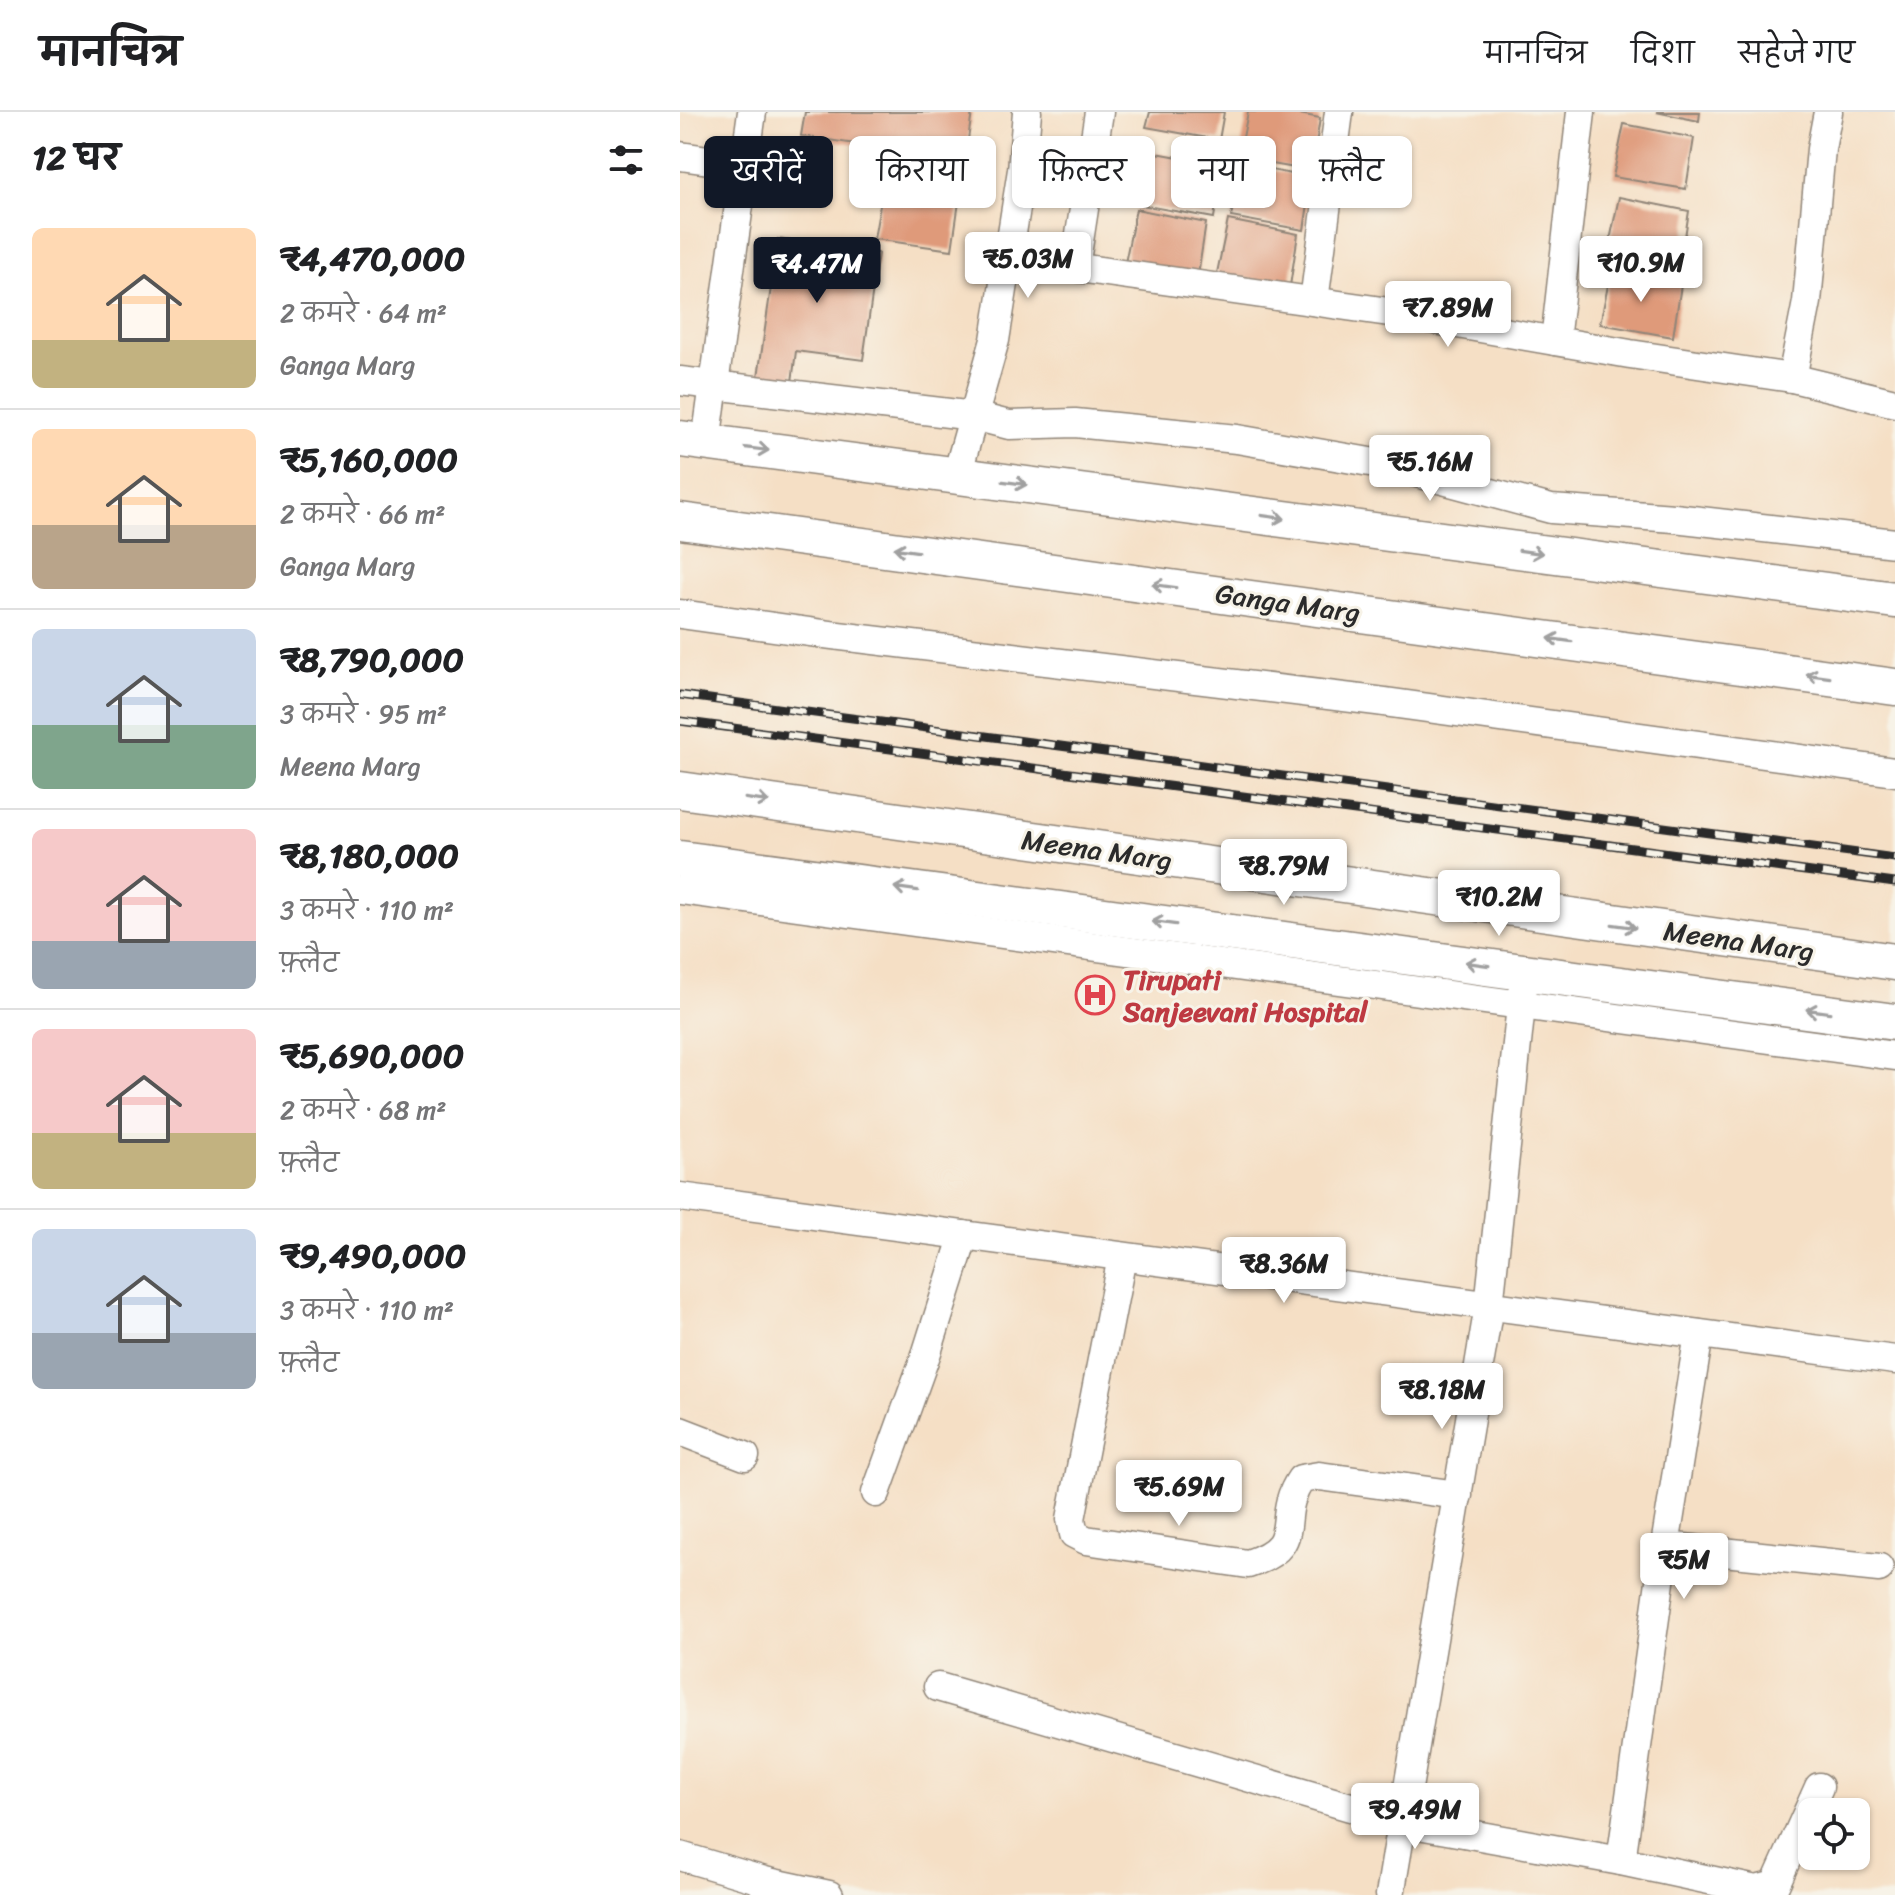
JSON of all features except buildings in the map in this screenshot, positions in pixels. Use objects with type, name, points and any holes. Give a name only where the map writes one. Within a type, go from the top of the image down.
[{"type":"street","points":[[749,136],[752,112]]},
{"type":"street","points":[[957,475],[995,340],[1022,170],[1027,112]]},
{"type":"street","points":[[1075,267],[1099,112]]},
{"type":"street","points":[[1314,301],[1339,112]]},
{"type":"street","points":[[1555,341],[1581,112]]},
{"type":"street","points":[[1792,378],[1807,302],[1821,149],[1828,112]]},
{"type":"street","points":[[680,156],[704,159]]},
{"type":"street","points":[[739,208],[714,386],[693,441],[1895,600]]},
{"type":"street","points":[[1008,258],[1314,301],[1792,378],[1895,403]]},
{"type":"street","points":[[680,381],[974,416],[1009,425],[1075,423],[1237,439],[1387,465],[1551,509],[1674,518],[1895,543]]},
{"type":"street","name":"Ganga Marg","points":[[680,521],[1895,687]]},
{"type":"street","points":[[680,614],[1377,701],[1895,772]]},
{"type":"street","name":"Meena Marg","points":[[680,790],[1895,962]]},
{"type":"street","name":"Meena Marg","points":[[680,859],[1895,1022]]},
{"type":"street","points":[[680,890],[1895,1056]]},
{"type":"street","points":[[1390,1895],[1489,1306],[1533,913]]},
{"type":"street","points":[[680,1197],[1895,1360]]},
{"type":"street","points":[[876,1493],[927,1352],[964,1235]]},
{"type":"street","points":[[1122,1257],[1071,1519],[1074,1534],[1086,1540],[1248,1564],[1270,1556],[1284,1543],[1291,1494],[1301,1479],[1319,1476],[1458,1495]]},
{"type":"street","points":[[1621,1861],[1665,1546],[1699,1334]]},
{"type":"street","points":[[680,1431],[745,1456]]},
{"type":"street","points":[[1665,1546],[1879,1568]]},
{"type":"street","points":[[938,1687],[1402,1822],[1621,1861],[1756,1890],[1775,1885],[1819,1787]]},
{"type":"street","points":[[680,1856],[767,1888],[829,1895]]},
{"type":"railway","points":[[680,695],[1895,858]]},
{"type":"railway","points":[[680,721],[1895,883]]},
{"type":"place","name":"Tirupati Sanjeevani Hospital","points":[[1095,995]]}]
